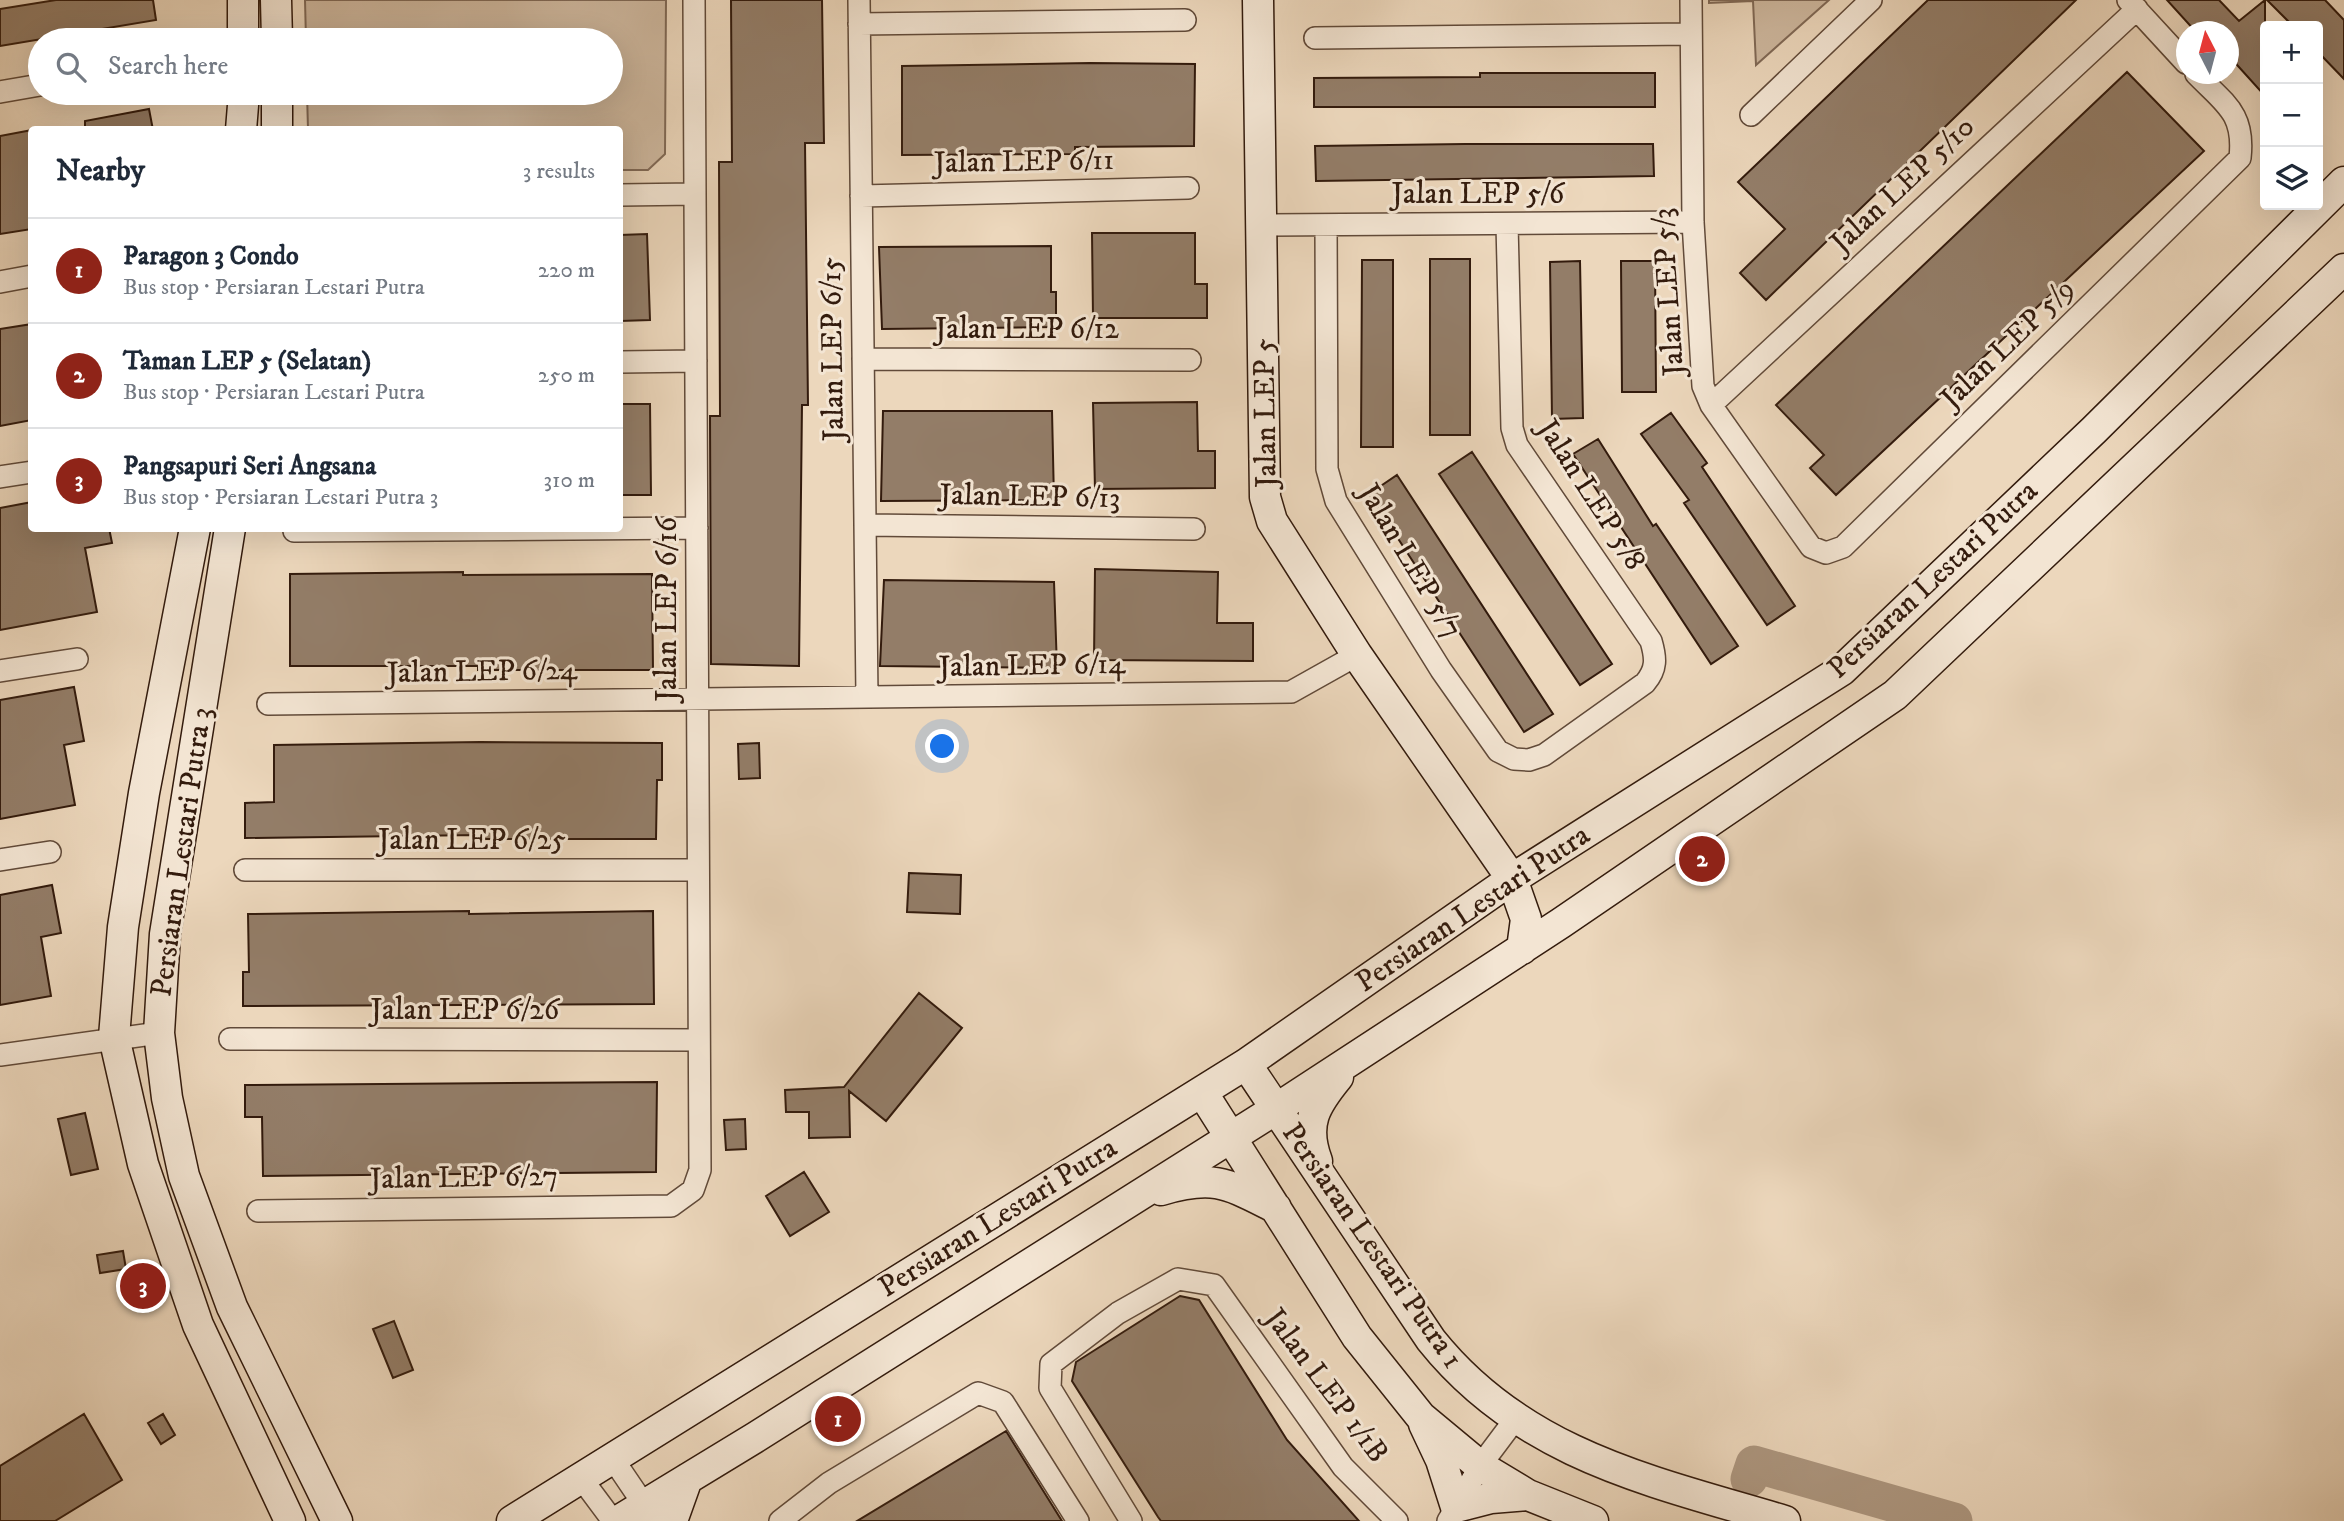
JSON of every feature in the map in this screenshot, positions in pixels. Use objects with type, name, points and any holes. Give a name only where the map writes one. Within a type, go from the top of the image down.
[{"type":"street","points":[[243,0],[243,28]]},
{"type":"street","points":[[276,0],[277,28]]},
{"type":"street","name":"Jalan LEP 6/16","points":[[671,1206],[693,1190],[700,1170],[694,0]]},
{"type":"street","name":"Jalan LEP 6/15","points":[[859,0],[867,697]]},
{"type":"street","name":"Jalan LEP 5","points":[[1258,0],[1264,225],[1265,496],[1272,521],[1357,655],[1512,879],[1525,919],[1522,948]]},
{"type":"street","name":"Jalan LEP 5/3","points":[[1691,0],[1693,222],[1701,371],[1711,405],[1811,547]]},
{"type":"street","points":[[1751,116],[1871,0]]},
{"type":"street","points":[[2132,5],[2176,52]]},
{"type":"street","name":"Jalan LEP 5/10","points":[[1711,405],[2132,5]]},
{"type":"street","points":[[859,24],[1185,20]]},
{"type":"street","points":[[1315,38],[1691,34]]},
{"type":"street","name":"Jalan LEP 5/9","points":[[1811,547],[1826,553],[1843,547],[2239,158],[2242,136],[2234,114],[2206,84]]},
{"type":"street","points":[[0,92],[28,87]]},
{"type":"street","points":[[241,126],[243,105]]},
{"type":"street","points":[[277,105],[277,126]]},
{"type":"street","name":"Persiaran Lestari Putra","points":[[512,1521],[1246,1064],[1512,879],[1842,670],[2094,430],[2344,182]]},
{"type":"street","name":"Jalan LEP 6/11","points":[[861,196],[1188,188]]},
{"type":"street","points":[[623,195],[695,194]]},
{"type":"street","name":"Jalan LEP 5/6","points":[[1264,225],[1693,222]]},
{"type":"street","name":"Jalan LEP 5/8","points":[[1507,223],[1511,428],[1517,445],[1651,641],[1655,663],[1653,673],[1645,683],[1544,755],[1529,760]]},
{"type":"street","name":"Jalan LEP 5/7","points":[[1326,225],[1327,469],[1336,501],[1441,670],[1498,751],[1514,759],[1529,760]]},
{"type":"street","name":"Persiaran Lestari Putra","points":[[615,1521],[650,1513],[687,1479],[1276,1109],[1522,948],[1895,695],[2344,269]]},
{"type":"street","points":[[0,282],[28,277]]},
{"type":"street","name":"Jalan LEP 6/12","points":[[863,359],[1190,360]]},
{"type":"street","points":[[623,362],[696,361]]},
{"type":"street","points":[[0,477],[28,473]]},
{"type":"street","name":"Jalan LEP 6/13","points":[[865,525],[1194,529]]},
{"type":"street","points":[[623,529],[697,528]]},
{"type":"street","name":"Persiaran Lestari Putra 3","points":[[194,532],[127,901],[113,1024],[114,1037],[143,1164],[198,1325],[290,1521]]},
{"type":"street","name":"Persiaran Lestari Putra 3","points":[[229,532],[165,934],[159,1033],[167,1098],[184,1176],[232,1307],[337,1521]]},
{"type":"street","name":"Jalan LEP 6/14","points":[[698,699],[1291,692],[1357,655]]},
{"type":"street","points":[[0,671],[77,659]]},
{"type":"street","name":"Jalan LEP 6/24","points":[[268,704],[698,699]]},
{"type":"street","points":[[0,860],[50,852]]},
{"type":"street","name":"Jalan LEP 6/25","points":[[245,870],[698,870]]},
{"type":"street","points":[[0,1055],[114,1037],[159,1033]]},
{"type":"street","name":"Jalan LEP 6/26","points":[[230,1039],[699,1040]]},
{"type":"street","points":[[1322,1176],[1309,1141],[1317,1101],[1351,1060]]},
{"type":"street","name":"Persiaran Lestari Putra 1","points":[[1246,1064],[1431,1340],[1456,1371],[1532,1431],[1625,1474],[1785,1521]]},
{"type":"street","name":"Persiaran Lestari Putra 1","points":[[1202,1092],[1357,1337],[1421,1417],[1480,1466],[1528,1495],[1593,1521]]},
{"type":"street","points":[[1139,1196],[1184,1183],[1212,1180],[1231,1185],[1276,1208]]},
{"type":"street","name":"Jalan LEP 6/27","points":[[258,1210],[671,1206]]},
{"type":"street","name":"Jalan LEP 1/1B","points":[[1131,1521],[1051,1388],[1051,1364],[1118,1313],[1178,1279],[1214,1285],[1343,1467],[1397,1520]]},
{"type":"street","points":[[780,1521],[830,1483],[978,1393],[1003,1402],[1078,1521]]},
{"type":"street","points":[[1421,1417],[1441,1460],[1452,1514]]},
{"type":"street","points":[[1452,1514],[1480,1466],[1516,1418]]},
{"type":"street","points":[[613,1459],[650,1513]]},
{"type":"street","points":[[581,1478],[615,1521]]},
{"type":"street","points":[[672,1521],[687,1479]]},
{"type":"street","points":[[1452,1514],[1491,1498],[1528,1495]]},
{"type":"shaded area","points":[[305,0],[666,0],[665,154],[648,170],[623,170],[623,126],[308,126],[307,105],[623,105],[623,28],[306,28]]},
{"type":"shaded area","points":[[1709,0],[1829,0],[1756,65],[1753,1],[1709,3]]},
{"type":"building","points":[[56,0],[153,0],[156,20],[108,28],[28,28],[28,41],[0,46],[0,9]]},
{"type":"building","points":[[731,0],[822,0],[824,143],[805,143],[808,405],[802,405],[799,666],[711,664],[710,416],[720,416],[719,162],[732,162]]},
{"type":"building","points":[[1928,0],[2076,0],[1766,300],[1740,273],[1785,229],[1738,182]]},
{"type":"building","points":[[2167,0],[2219,0],[2239,21],[2186,21]]},
{"type":"building","points":[[2265,0],[2265,21],[2260,21],[2260,90],[2239,67],[2239,21]]},
{"type":"building","points":[[2267,0],[2325,0],[2344,20],[2344,79],[2323,57],[2323,21],[2288,21]]},
{"type":"building","points":[[1195,64],[1194,146],[1075,147],[1075,154],[902,155],[902,66]]},
{"type":"building","points":[[2127,72],[2204,151],[1836,495],[1810,468],[1824,455],[1776,405]]},
{"type":"building","points":[[1480,73],[1655,73],[1655,107],[1314,107],[1314,78],[1480,77]]},
{"type":"building","points":[[149,109],[152,126],[85,126],[85,121]]},
{"type":"building","points":[[28,131],[28,230],[0,234],[0,136]]},
{"type":"building","points":[[1653,144],[1654,176],[1316,181],[1315,146]]},
{"type":"building","points":[[1092,233],[1195,233],[1195,284],[1207,284],[1207,318],[1093,318]]},
{"type":"building","points":[[647,234],[650,320],[623,321],[623,235]]},
{"type":"building","points":[[1051,246],[1051,292],[1056,292],[1056,327],[882,329],[879,247]]},
{"type":"building","points":[[1430,259],[1470,259],[1470,435],[1430,435]]},
{"type":"building","points":[[1362,260],[1393,260],[1393,447],[1361,447]]},
{"type":"building","points":[[1580,261],[1583,418],[1552,419],[1550,262]]},
{"type":"building","points":[[1621,261],[1655,261],[1656,392],[1622,392]]},
{"type":"building","points":[[28,325],[28,421],[0,426],[0,329]]},
{"type":"building","points":[[1197,402],[1198,451],[1215,451],[1215,488],[1095,489],[1093,403]]},
{"type":"building","points":[[623,404],[650,404],[651,495],[623,495]]},
{"type":"building","points":[[883,411],[1052,411],[1054,500],[881,501]]},
{"type":"building","points":[[1671,413],[1707,463],[1702,467],[1795,606],[1767,625],[1684,503],[1689,500],[1641,434]]},
{"type":"building","points":[[1598,439],[1653,526],[1656,524],[1738,646],[1711,664],[1573,454]]},
{"type":"building","points":[[1472,452],[1612,664],[1580,685],[1439,474]]},
{"type":"building","points":[[1397,475],[1553,714],[1524,732],[1369,494]]},
{"type":"building","points":[[28,503],[28,532],[110,532],[112,543],[85,548],[97,612],[0,630],[0,508]]},
{"type":"building","points":[[1095,569],[1218,572],[1217,623],[1253,623],[1253,661],[1094,660]]},
{"type":"building","points":[[463,572],[463,575],[652,574],[653,670],[290,666],[290,574]]},
{"type":"building","points":[[884,580],[1054,582],[1057,668],[880,666]]},
{"type":"building","points":[[74,687],[84,741],[64,745],[75,805],[0,819],[0,700]]},
{"type":"building","points":[[662,743],[662,780],[657,780],[656,839],[479,839],[479,835],[245,838],[245,803],[274,802],[274,745]]},
{"type":"building","points":[[759,743],[760,778],[739,779],[738,744]]},
{"type":"building","points":[[909,873],[961,875],[960,914],[907,912]]},
{"type":"building","points":[[52,885],[61,933],[41,937],[51,996],[0,1005],[0,895]]},
{"type":"building","points":[[469,911],[469,914],[653,911],[654,1004],[243,1006],[243,972],[249,972],[248,914]]},
{"type":"building","points":[[919,993],[962,1028],[886,1121],[849,1091],[850,1137],[809,1138],[809,1112],[786,1112],[785,1090],[844,1087]]},
{"type":"building","points":[[657,1082],[656,1172],[263,1176],[262,1117],[245,1117],[245,1085]]},
{"type":"building","points":[[85,1113],[98,1169],[71,1175],[58,1119]]},
{"type":"building","points":[[745,1119],[746,1149],[726,1150],[724,1120]]},
{"type":"building","points":[[804,1172],[829,1212],[790,1236],[766,1196]]},
{"type":"building","points":[[123,1251],[126,1269],[100,1273],[97,1255]]},
{"type":"building","points":[[1180,1296],[1199,1300],[1287,1440],[1359,1521],[1161,1521],[1072,1381],[1076,1362]]},
{"type":"building","points":[[394,1321],[413,1370],[393,1378],[373,1329]]},
{"type":"building","points":[[84,1414],[122,1480],[55,1521],[0,1521],[0,1466]]},
{"type":"building","points":[[163,1414],[175,1435],[161,1444],[148,1423]]},
{"type":"building","points":[[1006,1431],[1062,1521],[857,1521]]},
{"type":"waterway","points":[[1749,1479],[1754,1464],[1954,1521]]},
{"type":"place","name":"Taman LEP 5 (Selatan)","points":[[1702,859]]},
{"type":"place","name":"Pangsapuri Seri Angsana","points":[[143,1286]]},
{"type":"place","name":"Paragon 3 Condo","points":[[838,1419]]}]
